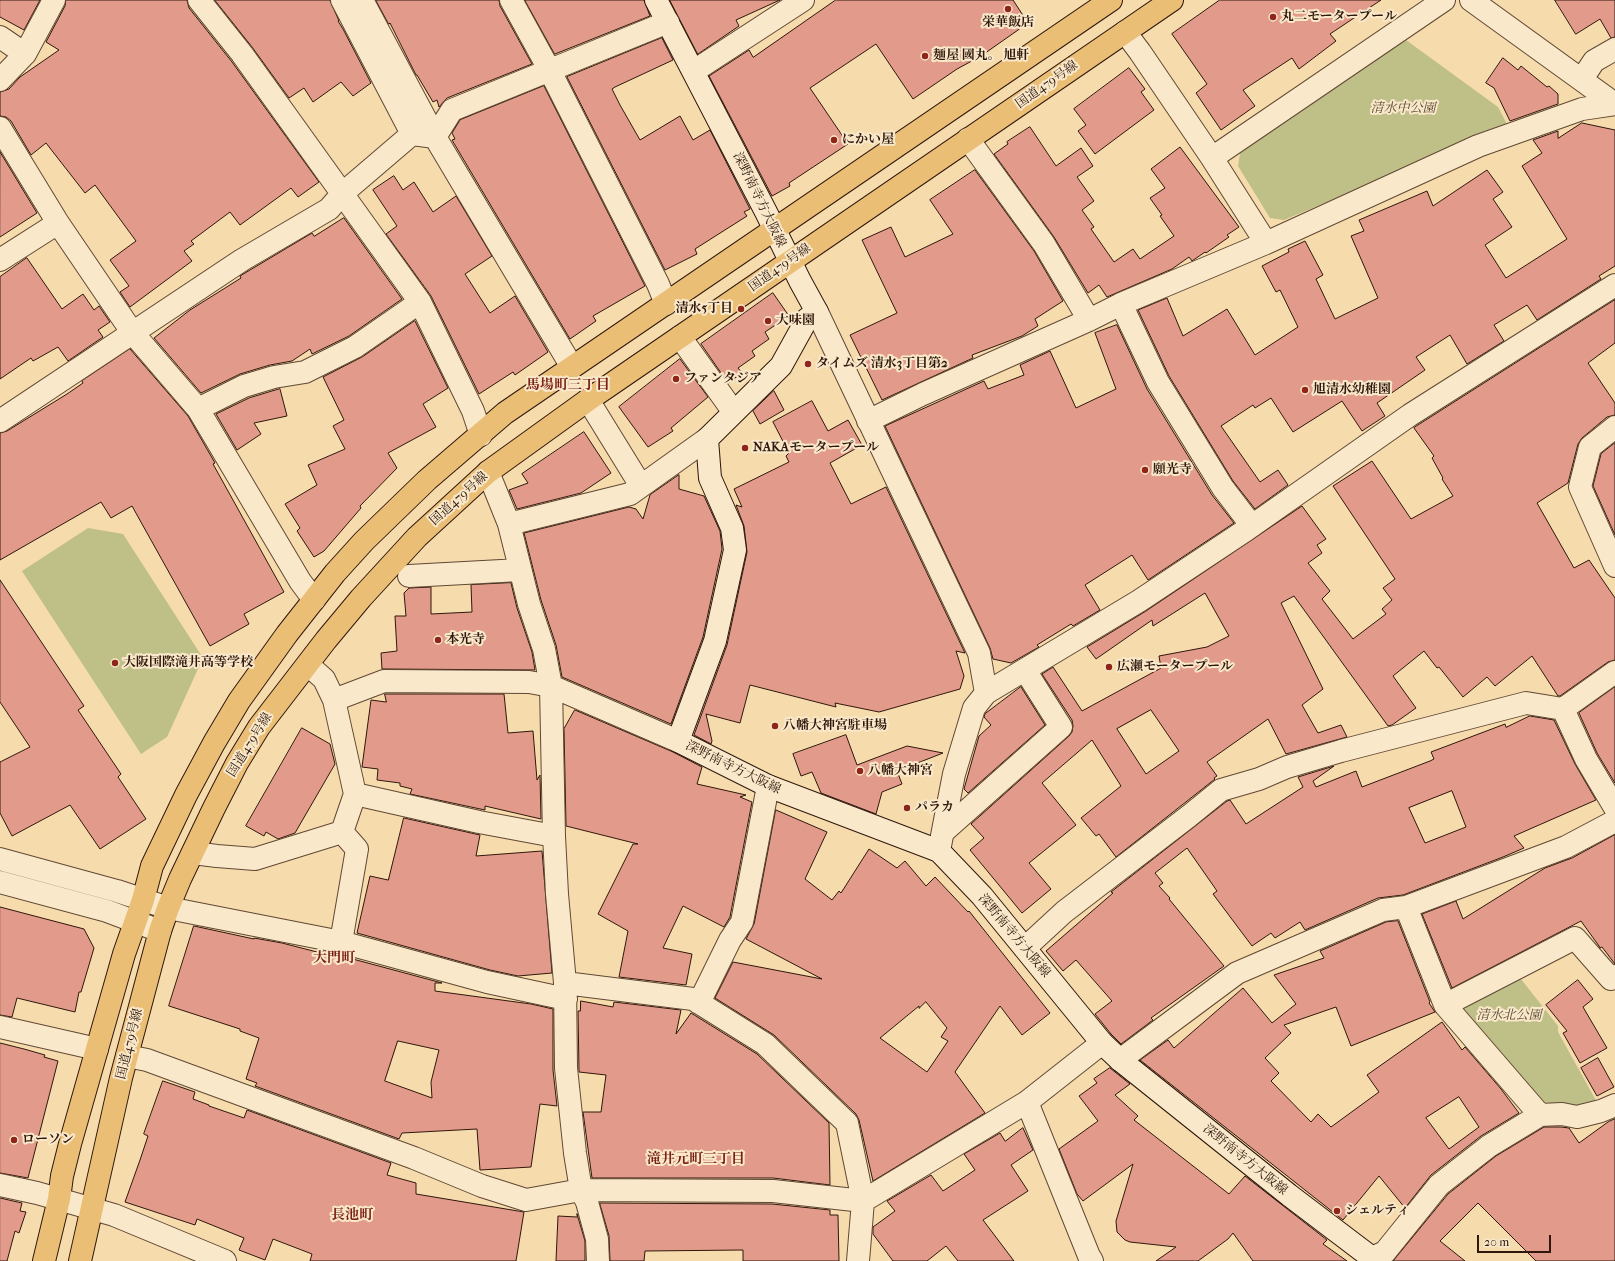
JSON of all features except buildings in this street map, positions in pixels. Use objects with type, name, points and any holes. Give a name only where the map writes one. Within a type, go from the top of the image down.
[{"type":"highway","name":"国道479号線","points":[[80,1261],[127,1056],[160,931],[168,908],[214,808],[244,751],[259,727],[361,598],[442,513],[488,472],[588,400],[1172,0]]},
{"type":"highway","points":[[44,1261],[59,1199],[62,1176],[124,954],[134,921],[143,900],[152,866],[186,795],[239,701],[300,617],[335,573],[364,541],[427,480],[505,413],[774,230],[1105,1]]},
{"type":"street","points":[[0,80],[25,54],[54,0]]},
{"type":"street","points":[[199,0],[242,54],[420,302],[473,411],[481,435]]},
{"type":"street","points":[[342,0],[412,134]]},
{"type":"street","points":[[362,0],[435,137],[572,367]]},
{"type":"street","points":[[511,0],[550,71],[658,284],[666,304]]},
{"type":"street","name":"深野南寺方大阪線","points":[[656,0],[694,71],[817,312],[979,653],[986,693]]},
{"type":"street","points":[[694,71],[803,0]]},
{"type":"street","points":[[1212,158],[1444,0]]},
{"type":"street","points":[[1471,0],[1615,104]]},
{"type":"street","points":[[435,137],[452,110],[668,22]]},
{"type":"street","points":[[1125,32],[1212,158],[1266,243]]},
{"type":"street","points":[[0,37],[25,54]]},
{"type":"street","points":[[1582,79],[1594,61],[1615,48]]},
{"type":"street","points":[[868,421],[923,394],[1089,320],[1121,304],[1266,243],[1478,146],[1582,109],[1615,104]]},
{"type":"street","points":[[0,128],[58,223],[132,332],[198,409],[300,581],[314,600]]},
{"type":"street","points":[[0,421],[242,260],[329,209],[343,193],[412,134],[435,137]]},
{"type":"street","points":[[968,139],[1044,244],[1089,320]]},
{"type":"street","points":[[0,260],[58,223]]},
{"type":"street","points":[[940,842],[954,774],[974,708],[986,693],[1139,601],[1252,526],[1410,415],[1615,286]]},
{"type":"street","points":[[198,409],[244,386],[274,377],[305,372],[355,347],[420,302]]},
{"type":"street","points":[[1121,304],[1158,382],[1224,488],[1252,526]]},
{"type":"street","points":[[509,524],[630,494],[707,439],[733,411],[781,366],[807,319],[817,312]]},
{"type":"street","points":[[680,337],[733,411]]},
{"type":"street","points":[[588,400],[641,486]]},
{"type":"street","points":[[1614,562],[1580,486],[1590,447],[1615,427]]},
{"type":"street","name":"深野南寺方大阪線","points":[[707,439],[710,478],[732,528],[735,550],[715,641],[678,741],[768,786],[940,842],[1102,1043],[1120,1060],[1289,1195],[1374,1260]]},
{"type":"street","points":[[488,472],[509,524],[520,570],[544,649],[551,686],[554,836],[557,894],[566,991],[566,1068],[575,1153],[581,1190],[587,1202],[597,1239],[598,1261]]},
{"type":"street","points":[[409,576],[520,570]]},
{"type":"street","points":[[308,665],[324,679],[334,700],[355,794],[342,832]]},
{"type":"street","points":[[940,842],[1061,727],[1025,670]]},
{"type":"street","points":[[1025,948],[1064,912],[1221,790],[1259,779],[1287,767],[1341,751],[1526,703],[1563,709],[1615,672]]},
{"type":"street","points":[[334,700],[384,681],[529,682],[551,686],[678,741]]},
{"type":"street","points":[[1563,709],[1586,759],[1615,808]]},
{"type":"street","points":[[699,1003],[730,940],[742,922],[768,786]]},
{"type":"street","points":[[355,794],[479,822],[554,836]]},
{"type":"street","points":[[1120,1060],[1237,973],[1383,910],[1406,907],[1566,847],[1615,821]]},
{"type":"street","points":[[193,853],[255,858],[342,832]]},
{"type":"street","points":[[342,832],[358,849],[342,942]]},
{"type":"street","points":[[0,859],[168,908],[342,942],[487,982],[566,991],[693,999],[766,1044],[847,1123],[863,1201],[858,1261]]},
{"type":"street","points":[[0,882],[107,911],[160,931]]},
{"type":"street","points":[[1406,907],[1445,1005],[1540,1115]]},
{"type":"street","points":[[1445,1005],[1575,938],[1611,979],[1615,976]]},
{"type":"street","points":[[0,1027],[97,1049]]},
{"type":"street","points":[[127,1056],[147,1060],[414,1158],[482,1186],[526,1200],[581,1190],[774,1191],[863,1201],[1027,1102],[1102,1043]]},
{"type":"street","points":[[1027,1102],[1092,1261]]},
{"type":"street","points":[[1374,1260],[1385,1252],[1439,1185],[1489,1146],[1540,1115],[1562,1114],[1577,1117],[1615,1106]]},
{"type":"street","points":[[0,1185],[92,1207],[225,1261]]},
{"type":"green space","name":"清水中公園","points":[[1406,40],[1498,107],[1508,126],[1284,220],[1270,218],[1238,166],[1241,148]]},
{"type":"green space","points":[[88,528],[123,534],[203,658],[167,737],[141,754],[22,571]]},
{"type":"green space","name":"清水北公園","points":[[1517,974],[1558,1026],[1558,1032],[1598,1104],[1580,1110],[1541,1108],[1459,1011],[1460,1004]]},
{"type":"place","name":"栄華飯店","points":[[1008,9]]},
{"type":"place","name":"丸二モータープール","points":[[1273,17]]},
{"type":"place","name":"麺屋 國丸。 旭軒","points":[[925,56]]},
{"type":"place","name":"にかい屋","points":[[834,140]]},
{"type":"place","name":"清水5丁目","points":[[741,309]]},
{"type":"place","name":"大味園","points":[[768,321]]},
{"type":"place","name":"タイムズ 清水3丁目第2","points":[[808,364]]},
{"type":"place","name":"ファンタジア","points":[[676,379]]},
{"type":"place","name":"旭清水幼稚園","points":[[1305,390]]},
{"type":"place","name":"NAKAモータープール","points":[[745,448]]},
{"type":"place","name":"願光寺","points":[[1145,470]]},
{"type":"place","name":"本光寺","points":[[438,640]]},
{"type":"place","name":"大阪国際滝井高等学校","points":[[115,663]]},
{"type":"place","name":"広瀬モータープール","points":[[1109,667]]},
{"type":"place","name":"八幡大神宮駐車場","points":[[775,726]]},
{"type":"place","name":"八幡大神宮","points":[[860,771]]},
{"type":"place","name":"パラカ","points":[[907,808]]},
{"type":"place","name":"ローソン","points":[[14,1140]]},
{"type":"place","name":"シェルティ","points":[[1337,1211]]},
{"type":"district","name":"馬場町三丁目","points":[[568,386]]},
{"type":"district","name":"大門町","points":[[334,959]]},
{"type":"district","name":"滝井元町三丁目","points":[[696,1160]]},
{"type":"district","name":"長池町","points":[[352,1216]]}]
